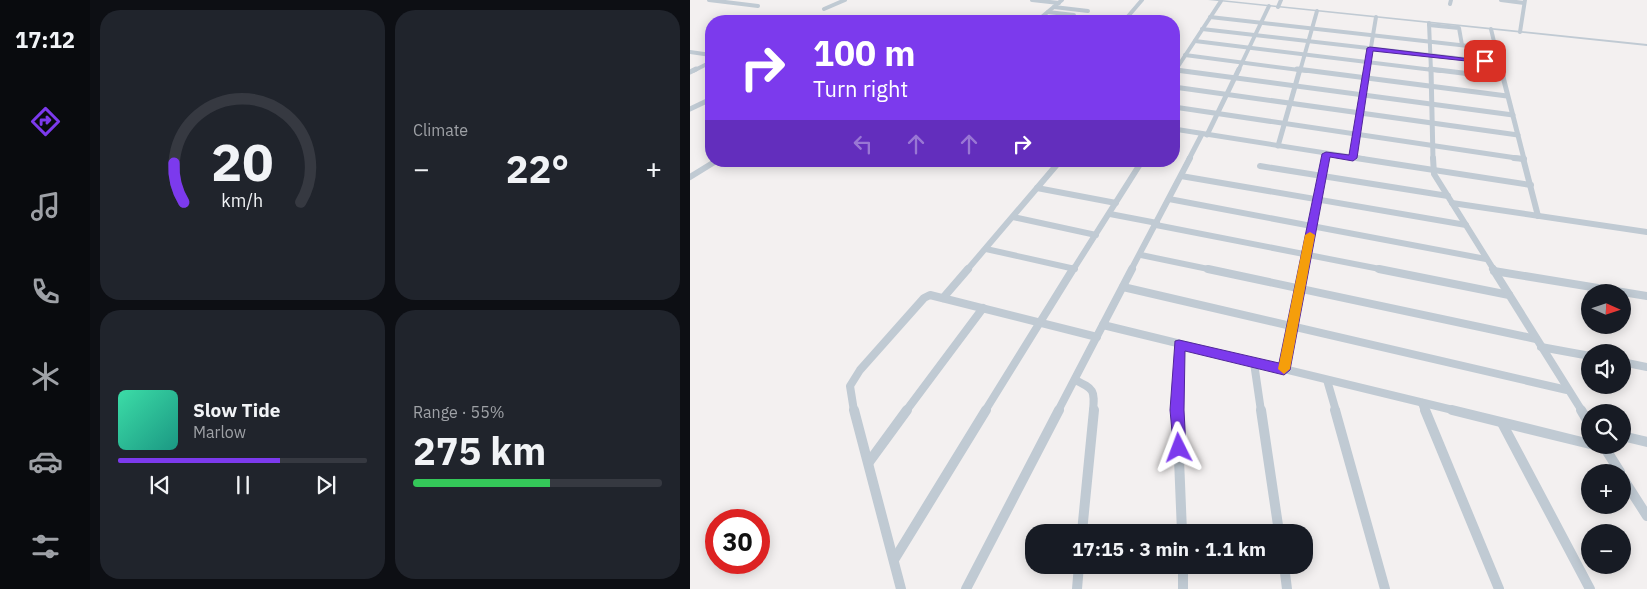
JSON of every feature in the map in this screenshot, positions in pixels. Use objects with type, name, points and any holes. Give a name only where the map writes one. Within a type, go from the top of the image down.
[{"type":"street","points":[[710,0],[758,6]]},
{"type":"street","points":[[824,9],[845,0]]},
{"type":"street","points":[[1032,0],[1060,1]]},
{"type":"street","points":[[1129,15],[1142,0]]},
{"type":"street","points":[[1210,0],[1376,17],[1459,28],[1462,45]]},
{"type":"street","points":[[1278,7],[1281,0]]},
{"type":"street","points":[[1501,0],[1524,2],[1520,32]]},
{"type":"street","points":[[1044,15],[1060,1]]},
{"type":"street","points":[[1180,63],[1221,1]]},
{"type":"street","points":[[966,589],[1181,176],[1217,114],[1269,6]]},
{"type":"street","points":[[1054,7],[1088,11]]},
{"type":"street","points":[[1278,146],[1317,11]]},
{"type":"street","points":[[1048,12],[1074,15]]},
{"type":"street","points":[[1210,17],[1496,49]]},
{"type":"street","points":[[1353,158],[1364,95],[1367,62],[1376,17]]},
{"type":"street","points":[[1429,24],[1647,45]]},
{"type":"street","points":[[1429,24],[1433,170],[1581,411]]},
{"type":"street","points":[[1202,29],[1499,63]]},
{"type":"street","points":[[1491,29],[1538,216]]},
{"type":"street","points":[[1194,41],[1503,78]]},
{"type":"street","points":[[690,52],[705,54]]},
{"type":"street","points":[[1185,55],[1507,96]]},
{"type":"street","points":[[690,72],[705,65]]},
{"type":"street","points":[[1180,72],[1234,77],[1513,115]]},
{"type":"street","points":[[1180,88],[1518,135]]},
{"type":"street","points":[[690,109],[705,102]]},
{"type":"street","points":[[1180,108],[1524,159]]},
{"type":"street","points":[[1180,130],[1531,186]]},
{"type":"street","points":[[1284,370],[1326,154]]},
{"type":"street","points":[[1260,166],[1448,196]]},
{"type":"street","points":[[690,177],[706,167]]},
{"type":"street","points":[[944,298],[1055,167]]},
{"type":"street","points":[[894,560],[1040,322],[1138,167]]},
{"type":"street","points":[[1181,176],[1466,226]]},
{"type":"street","points":[[1036,188],[1116,203]]},
{"type":"street","points":[[1170,199],[1486,259]]},
{"type":"street","points":[[1452,203],[1647,232]]},
{"type":"street","points":[[1110,214],[1509,296]]},
{"type":"street","points":[[1012,217],[1096,235]]},
{"type":"street","points":[[986,249],[1075,269]]},
{"type":"street","points":[[1141,254],[1299,288],[1581,354]]},
{"type":"street","points":[[1494,271],[1647,296]]},
{"type":"street","points":[[1123,287],[1567,390]]},
{"type":"street","points":[[901,589],[869,462],[850,396],[850,386],[860,370],[924,298],[930,296],[1097,337]]},
{"type":"street","points":[[869,462],[983,308]]},
{"type":"street","points":[[1103,325],[1581,443]]},
{"type":"street","points":[[1179,345],[1177,410],[1182,524]]},
{"type":"street","points":[[1254,363],[1278,524]]},
{"type":"street","points":[[1631,364],[1647,367]]},
{"type":"street","points":[[1075,380],[1091,388],[1095,395],[1083,524]]},
{"type":"street","points":[[1327,380],[1385,589]]},
{"type":"street","points":[[1422,403],[1499,589]]},
{"type":"street","points":[[1502,423],[1590,589]]},
{"type":"street","points":[[1631,438],[1647,442]]},
{"type":"street","points":[[1631,491],[1647,516]]},
{"type":"street","points":[[1077,589],[1078,574]]},
{"type":"street","points":[[1183,574],[1183,589]]},
{"type":"street","points":[[1285,574],[1287,589]]},
{"type":"slow traffic","points":[[1284,369],[1310,235]]},
{"type":"route","points":[[1179,448],[1177,410],[1179,345],[1284,370],[1326,154],[1353,158],[1370,48],[1485,61]]}]
